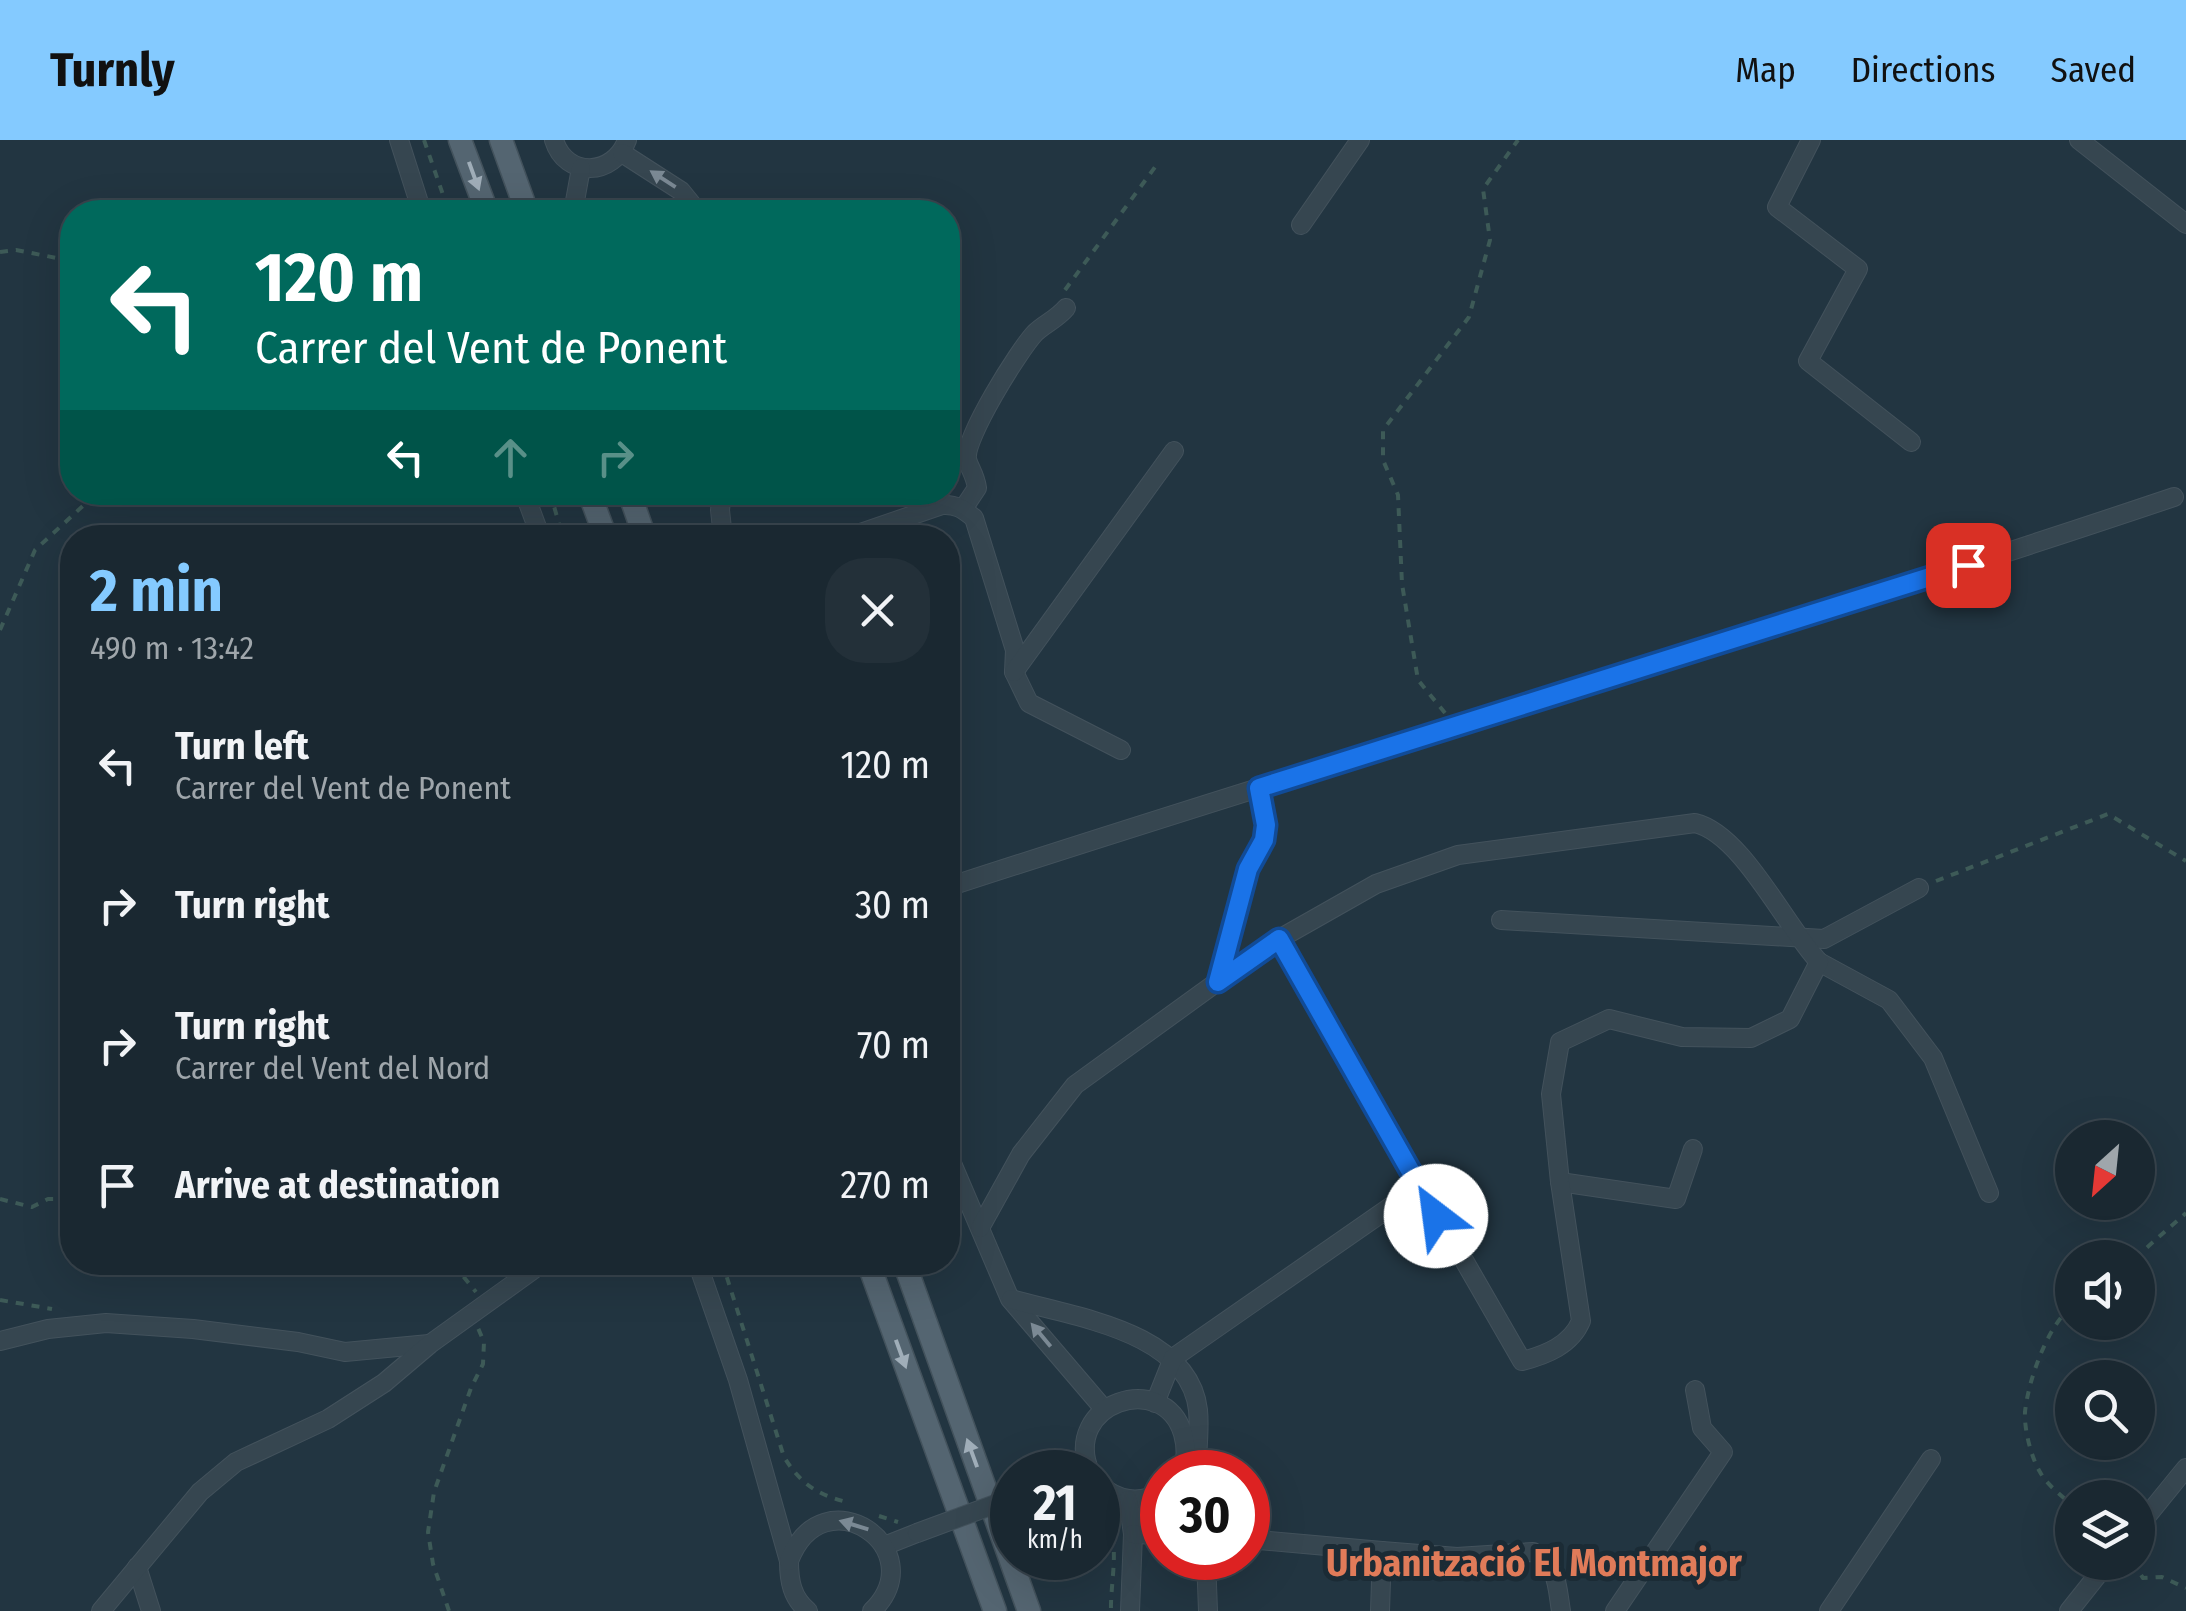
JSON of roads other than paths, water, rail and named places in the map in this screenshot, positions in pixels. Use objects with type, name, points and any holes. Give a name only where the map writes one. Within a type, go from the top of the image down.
[{"type":"main road","points":[[460,140],[482,200]]},
{"type":"main road","points":[[501,140],[523,200]]},
{"type":"main road","points":[[873,1275],[995,1611]]},
{"type":"main road","points":[[909,1275],[1028,1611]]},
{"type":"street","points":[[399,140],[418,200]]},
{"type":"street","points":[[554,140],[564,159],[581,168],[600,168],[625,146],[688,200]]},
{"type":"street","points":[[1301,225],[1360,140]]},
{"type":"street","points":[[1811,140],[1777,208],[1858,269],[1808,361],[1911,442]]},
{"type":"street","points":[[2079,140],[2186,224]]},
{"type":"street","points":[[575,200],[581,168]]},
{"type":"street","points":[[963,509],[977,488],[967,454],[978,424],[1036,332],[1066,308]]},
{"type":"street","points":[[1014,672],[1174,451]]},
{"type":"street","points":[[960,884],[1727,643],[2174,497]]},
{"type":"street","points":[[884,525],[942,505]]},
{"type":"street","points":[[955,505],[974,518],[1015,650],[1014,672],[1029,703],[1121,750]]},
{"type":"street","points":[[1218,982],[1248,869],[1264,840],[1266,825],[1259,788]]},
{"type":"street","points":[[980,1228],[1020,1154],[1075,1085],[1279,939],[1376,884],[1458,855],[1695,823],[1708,826],[1736,848],[1797,937],[1819,962],[1889,1000],[1933,1058],[1989,1192]]},
{"type":"street","points":[[1501,920],[1824,939],[1919,888]]},
{"type":"street","points":[[1279,939],[1522,1361],[1542,1356],[1568,1341],[1581,1320],[1551,1094],[1560,1042],[1609,1019],[1682,1037],[1751,1038],[1790,1019],[1819,962]]},
{"type":"street","points":[[1560,1182],[1676,1200],[1693,1149]]},
{"type":"street","points":[[960,1182],[1010,1299],[1104,1410]]},
{"type":"street","points":[[1154,1402],[1173,1358],[1419,1187]]},
{"type":"street","points":[[101,1611],[200,1492],[236,1462],[328,1420],[384,1383],[430,1344],[526,1275]]},
{"type":"street","points":[[702,1275],[738,1380],[789,1561],[790,1603],[808,1611]]},
{"type":"street","points":[[1010,1299],[1143,1338],[1173,1358],[1192,1389],[1198,1411],[1197,1450]]},
{"type":"street","points":[[0,1341],[48,1329],[106,1323],[211,1331],[345,1352],[430,1344]]},
{"type":"street","points":[[1615,1611],[1723,1452],[1702,1428],[1695,1390]]},
{"type":"street","points":[[1084,1450],[1092,1422],[1104,1410],[1131,1399],[1154,1402],[1170,1412],[1181,1427],[1185,1450]]},
{"type":"street","points":[[1829,1611],[1931,1460]]},
{"type":"street","points":[[2155,1506],[2186,1468]]},
{"type":"street","points":[[1120,1498],[1140,1500]]},
{"type":"street","points":[[1128,1500],[1133,1534],[1130,1611]]},
{"type":"street","points":[[884,1546],[909,1528],[990,1504]]},
{"type":"street","points":[[789,1561],[804,1534],[826,1522],[858,1524],[869,1529],[884,1546],[891,1575],[888,1589],[872,1611]]},
{"type":"street","points":[[1133,1534],[1140,1534]]},
{"type":"street","points":[[1270,1541],[1457,1557],[1533,1552],[1543,1556],[1555,1572],[1560,1611]]},
{"type":"street","points":[[1380,1611],[1382,1551]]},
{"type":"street","points":[[138,1567],[150,1611]]},
{"type":"street","points":[[1207,1580],[1208,1611]]},
{"type":"street","points":[[2069,1611],[2094,1580]]},
{"type":"district","name":"Urbanització El Montmajor","points":[[1534,1563]]}]
